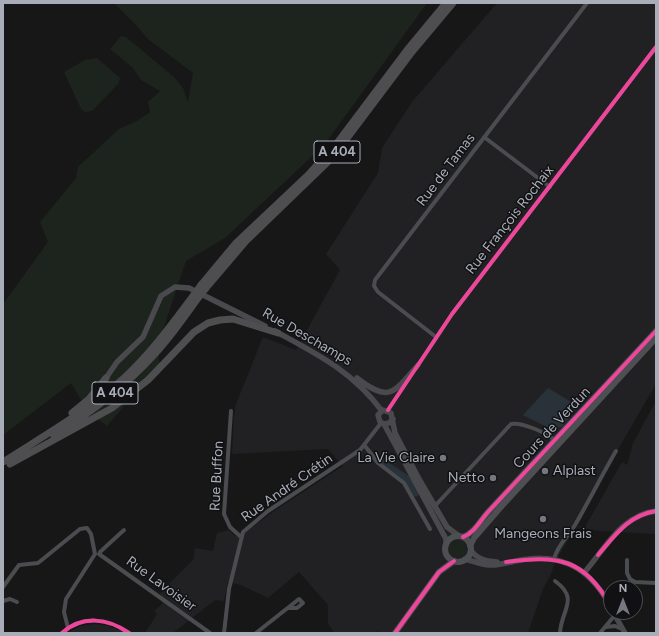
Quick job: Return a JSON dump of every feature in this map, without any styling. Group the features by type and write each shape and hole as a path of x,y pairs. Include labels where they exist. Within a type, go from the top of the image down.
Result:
{"highway":[{"name":"A 404","path":"3,469 7,462 78,421 121,388 154,356 236,243 308,175 337,143 402,55 446,3"},
{"name":"A 404","path":"204,287 246,241 333,157 412,52 453,3"},
{"path":"7,462 112,408 148,380 194,332 208,323 233,319 278,333"},
{"path":"7,462 82,405 106,378"}],"main road":[{"name":"Rue Deschamps","path":"106,378 121,357 143,337 161,296 175,287 189,288 210,297 314,352 349,376 385,411"},
{"name":"Cours de Verdun","path":"470,548 474,538 495,513 651,343 656,331"},
{"path":"651,343 656,335"},
{"name":"Cours de Verdun","path":"461,536 470,534 632,358 651,343"},
{"path":"314,352 348,370 371,389 381,393 389,392 397,388 418,365"},
{"path":"620,377 631,362 632,358"},
{"path":"395,633 439,572 446,554 446,540 431,508 378,418 385,411 391,413 398,441 434,507 450,531 461,536 476,556 483,560 505,562"},
{"path":"382,423 389,423 392,418"},
{"path":"584,572 626,524 638,516 656,511"},
{"path":"446,545 451,538 461,536"},
{"path":"465,559 470,548"},
{"path":"446,554 454,561"},
{"path":"439,572 454,561 465,559 488,565 535,558 559,560 584,572 603,594"},
{"path":"618,620 624,631"}],"street":[{"name":"Rue de Tamas","path":"436,337 378,292 374,286 375,280 587,3"},
{"name":"Rue François Rochaix","path":"385,411 457,307 656,47"},
{"path":"484,137 550,187"},
{"name":"Rue Buffon","path":"231,410 229,451 223,499 224,514 230,528 241,537"},
{"name":"Rue André Crétin","path":"224,633 229,589 243,532 250,524 365,446 382,423"},
{"path":"434,507 511,424 517,424 547,434 555,441"},
{"path":"365,446 378,463 404,483 430,530"},
{"path":"559,560 557,550 585,508 616,451"},
{"path":"3,587 19,565 38,563 82,527 87,528 90,531 97,553"},
{"path":"68,628 64,612 66,599 97,553 124,530"},
{"name":"Rue Lavoisier","path":"97,553 210,633"},
{"path":"627,560 627,573 630,579 635,582 656,583"},
{"path":"555,581 565,589 568,596 560,633"},
{"path":"3,601 10,599 17,602"},
{"path":"256,633 288,608"},
{"path":"62,633 68,628 85,621 98,620 114,624 129,633"},
{"path":"600,633 610,620"},
{"path":"605,627 615,626 624,631"}],"shaded area":[{"path":"114,3 427,3 325,144 225,238 186,261 159,342 159,365 107,426 88,411 71,383 3,435 3,304 48,242 40,222 76,178 78,167 119,129 137,121 150,112 148,102 160,91 141,80 133,68 110,49 121,36 126,37 174,77 183,88 188,102 193,73 148,39"},
{"path":"497,3 656,3 656,384 620,446 577,526 585,527 622,462 627,465 633,443 656,401 656,534 600,531 576,527 555,562 551,574 543,589 528,633 380,633 378,631 375,633 335,633 328,624 328,605 299,572 268,598 241,585 228,582 224,601 215,600 173,633 145,633 157,614 154,611 163,603 160,593 193,560 195,548 213,551 217,533 229,530 235,536 244,533 274,511 343,466 328,449 232,454 236,404 263,337 296,350 340,270 326,254 378,173 382,148 412,102"},
{"path":"97,58 120,78 119,83 92,111 85,112 81,109 64,72 85,60"},
{"path":"548,388 578,406 562,427 551,429 523,415"},
{"path":"458,541 465,546 466,549 461,556 458,557 451,552 450,549 455,542"},
{"path":"94,624 108,626 129,633 67,633 81,626"}],"waterway":[{"path":"383,463 407,479 416,493"}],"cycle path":[{"path":"388,410 452,314 656,47"},
{"path":"463,537 474,530 488,512 656,331"},
{"path":"598,555 617,533 630,521 646,513 656,511"},
{"path":"506,562 540,559 555,560 568,564 580,569 591,578 603,594"},
{"path":"395,633 439,572 454,561"},
{"path":"62,633 70,627 86,621 112,624 129,633"}],"place":[{"name":"La Vie Claire","path":"443,458"},
{"name":"Alplast","path":"545,471"},
{"name":"Netto","path":"493,478"},
{"name":"Mangeons Frais","path":"543,519"}]}
